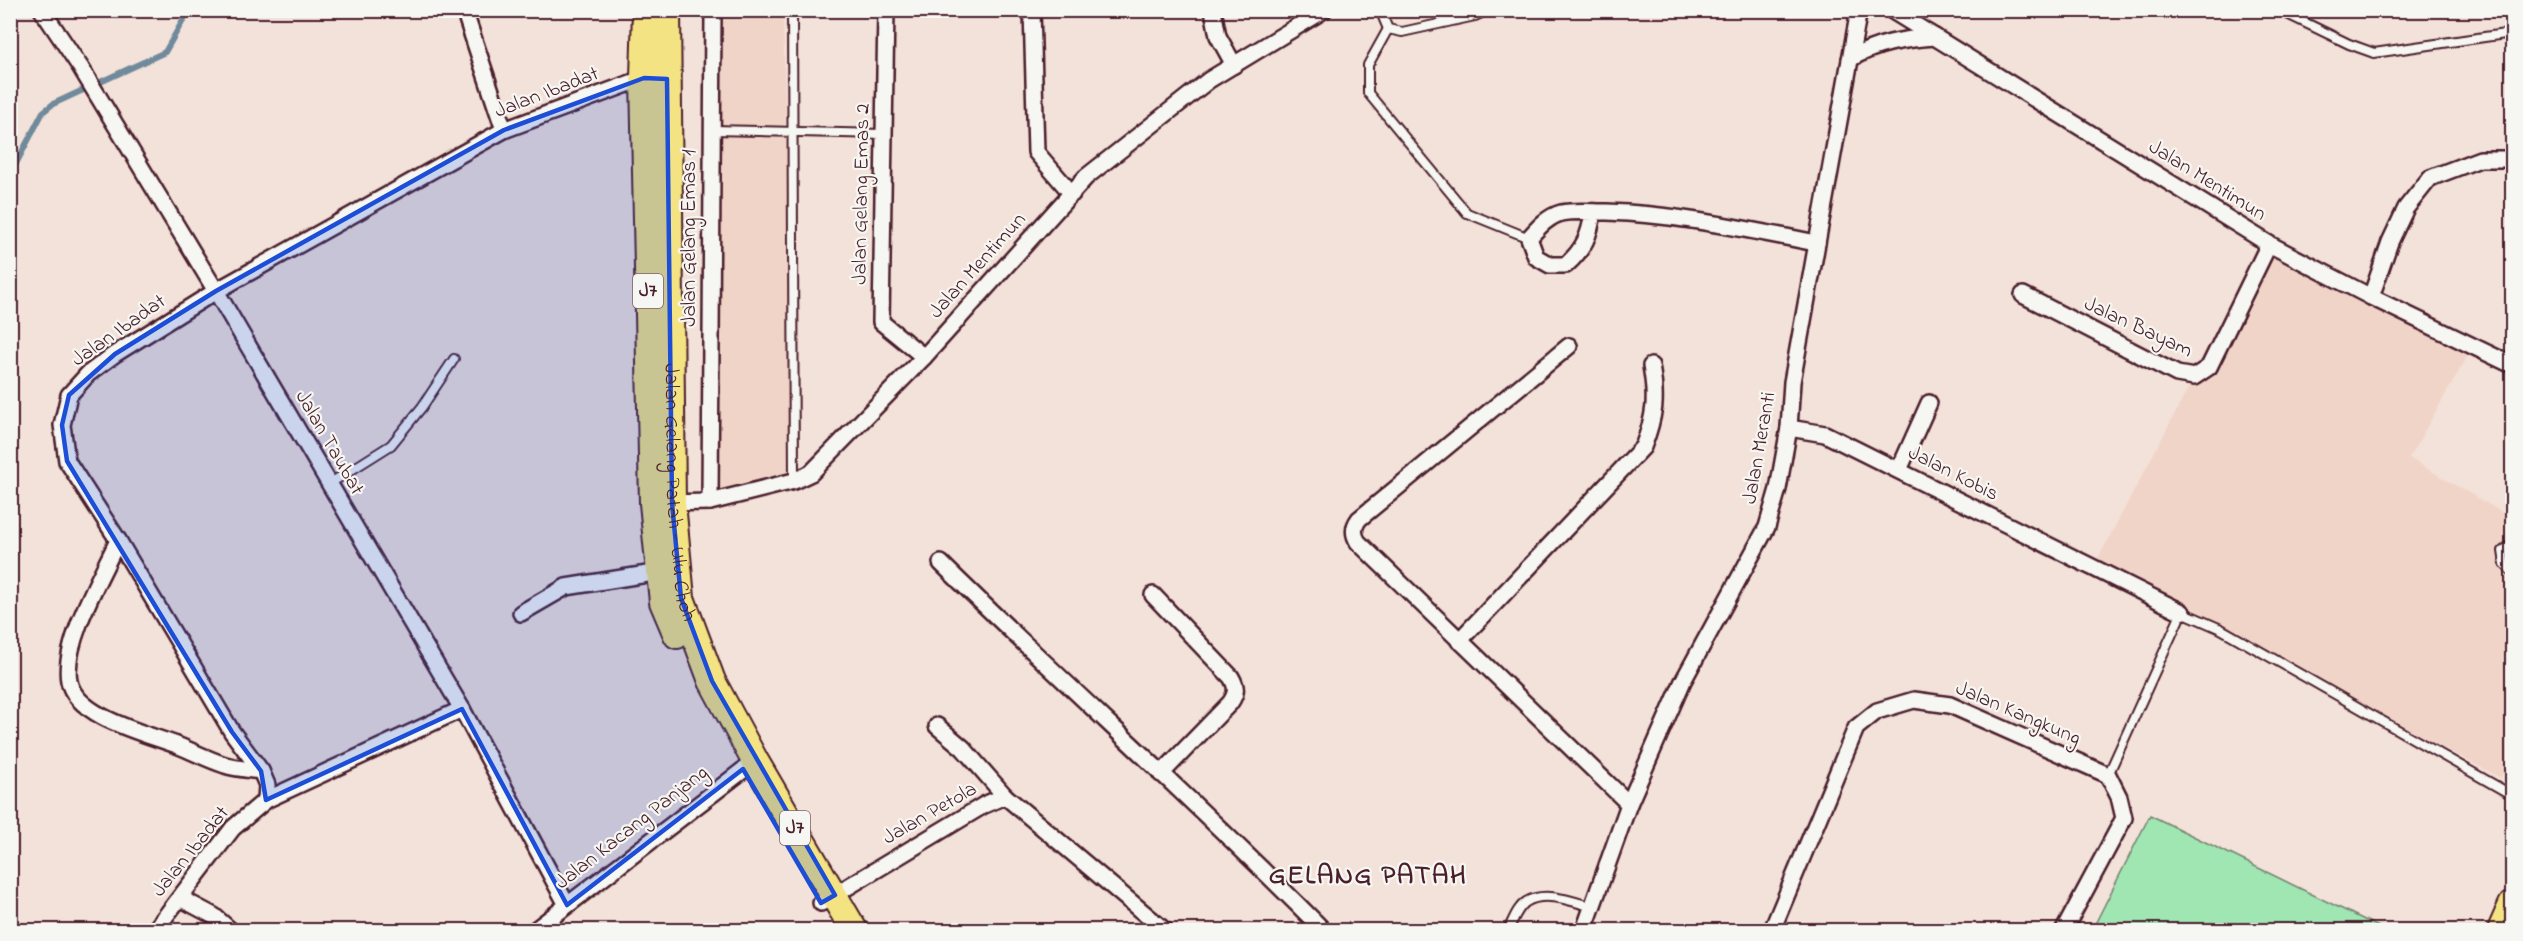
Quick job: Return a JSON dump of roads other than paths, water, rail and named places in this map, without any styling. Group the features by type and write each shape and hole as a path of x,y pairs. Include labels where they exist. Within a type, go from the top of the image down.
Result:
{"main road":[{"name":"Jalan Gelang Patah - Ulu Choh","path":"646,10 656,79 663,503 660,572 663,602 698,685 749,765 828,899 854,930"},
{"name":"Jalan Gelang Patah - Ulu Choh","path":"656,79 667,10"},
{"name":"Jalan Gelang Patah - Ulu Choh","path":"663,503 681,598 712,681 749,765"},
{"name":"Jalan Gelang Patah - Ulu Choh","path":"828,899 836,930"},
{"path":"2501,930 2512,906"}],"street":[{"name":"Jalan Taubat","path":"42,10 98,96 216,291 462,709 567,905"},
{"path":"464,10 504,130"},
{"name":"Jalan Gelang Emas 1","path":"710,502 713,10"},
{"name":"Jalan Gelang Emas 2","path":"886,10 881,322 924,357"},
{"path":"1032,10 1036,152 1072,194"},
{"path":"1213,10 1218,36 1234,65"},
{"name":"Jalan Mentimun","path":"663,503 710,502 794,481 811,473 924,357 1095,170 1209,80 1324,10"},
{"name":"Jalan Meranti","path":"1584,930 1629,804 1683,681 1767,527 1778,489 1789,428 1792,382 1859,10"},
{"name":"Jalan Mentimun","path":"1891,10 2269,244 2371,297 2512,365"},
{"path":"1850,59 1870,47 1909,38 1935,38"},
{"name":"Jalan Ibadat","path":"155,930 233,828 266,800 267,785 261,771 232,732 118,540 67,461 62,425 69,395 88,374 115,354 216,291 504,130 656,79"},
{"path":"2371,297 2390,242 2406,208 2430,178 2480,159 2512,159"},
{"path":"1593,212 1590,232 1580,253 1566,265 1550,265 1536,257 1529,238 1543,222 1561,213 1593,212 1636,213 1719,224 1817,243"},
{"name":"Jalan Bayam","path":"2023,295 2177,374 2194,377 2209,367 2269,244"},
{"path":"1569,346 1355,524 1354,536 1459,641 1629,804"},
{"path":"1459,641 1643,447 1653,421 1656,394 1651,366"},
{"path":"1899,470 1929,403"},
{"name":"Jalan Kobis","path":"1789,428 1825,434 2182,612"},
{"path":"118,540 84,612 69,654 69,682 83,704 117,725 178,745 226,765 261,771"},
{"path":"941,563 1270,876 1323,930"},
{"path":"521,613 566,587 660,572"},
{"path":"1153,595 1232,677 1236,690 1236,695 1226,708 1161,774"},
{"name":"Jalan Kangkung","path":"1772,930 1856,728 1877,711 1914,700 1950,705 2108,775"},
{"path":"266,800 462,709"},
{"path":"937,726 963,748 1005,796"},
{"name":"Jalan Kacang Panjang","path":"535,930 749,765"},
{"path":"2064,930 2124,818 2119,797 2108,775"},
{"name":"Jalan Petola","path":"828,899 984,805 1005,796 1164,930"},
{"path":"180,898 214,916 230,930"}],"lane":[{"path":"792,10 794,481"},
{"path":"1380,10 1388,29"},
{"path":"1388,29 1402,32 1476,16 1488,10"},
{"path":"2279,10 2349,44 2374,53 2512,33"},
{"path":"1388,29 1368,64 1368,93 1467,213 1529,238"},
{"path":"712,130 884,134"},
{"path":"329,484 391,445 422,407 454,359"},
{"path":"2512,544 2503,551 2505,564 2512,572"},
{"path":"2108,775 2182,612 2221,629 2512,795"},
{"path":"1508,930 1516,914 1526,902 1539,898 1562,899 1593,907"}],"waterway":[{"path":"10,175 43,112 53,104 165,52 189,10"}],"district":[{"name":"GELANG PATAH","path":"1368,876"}]}
